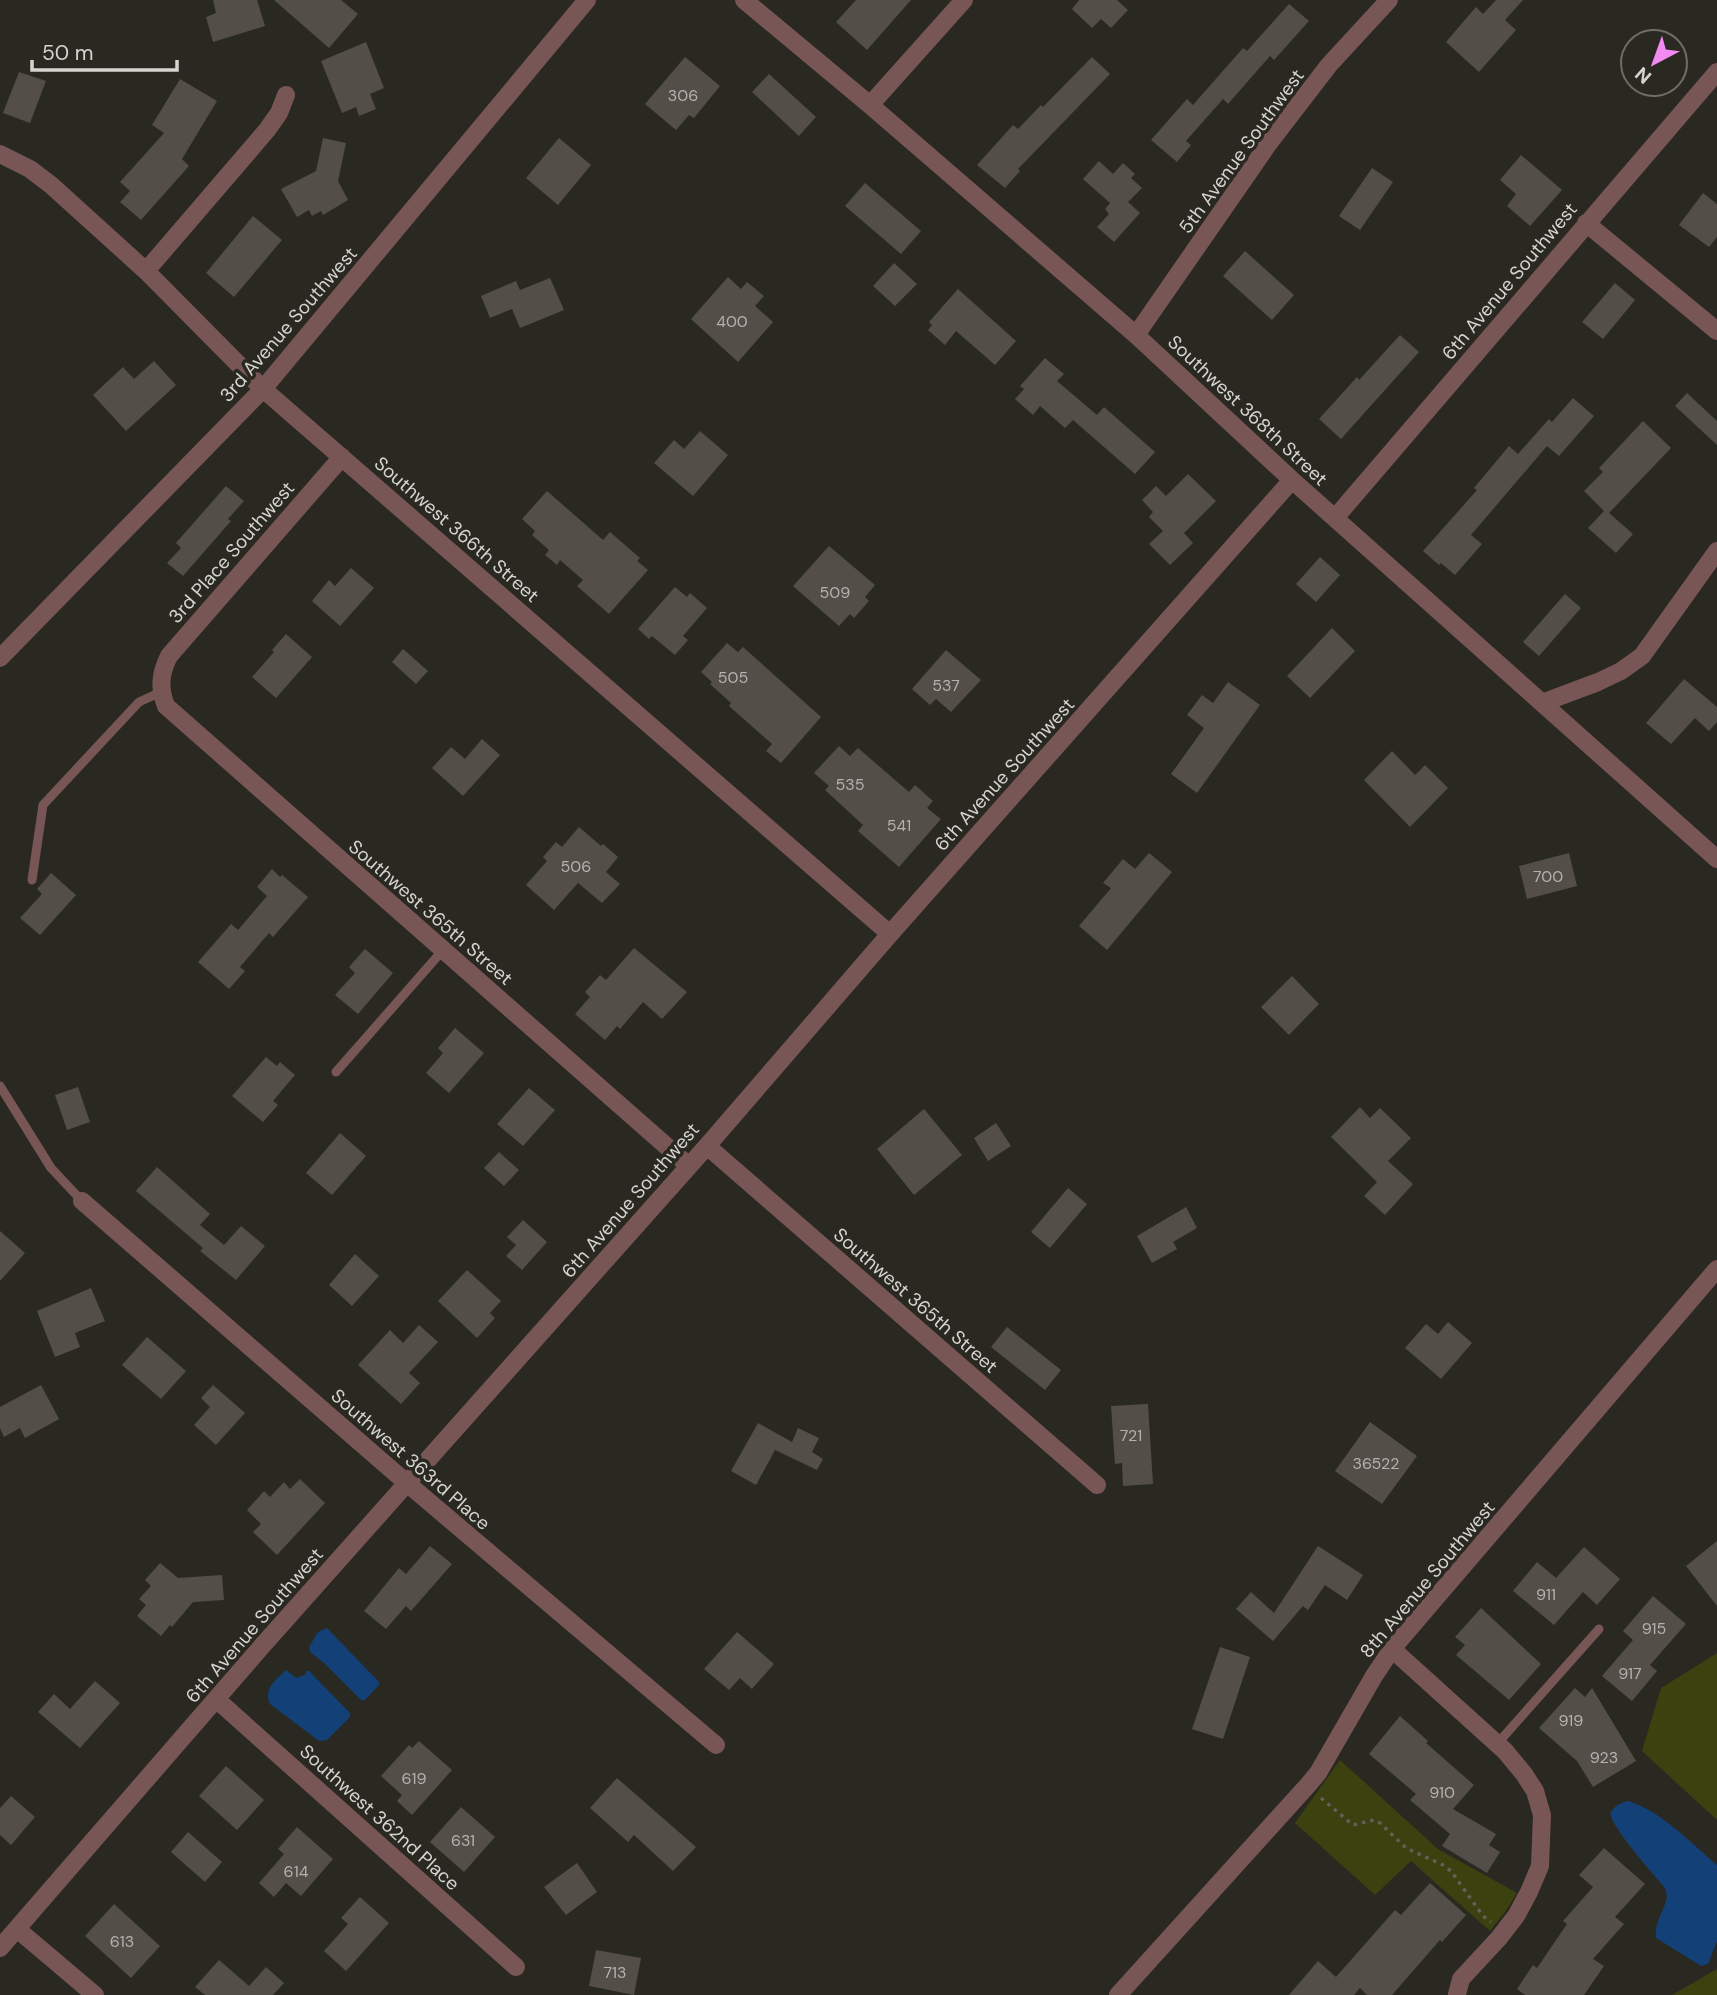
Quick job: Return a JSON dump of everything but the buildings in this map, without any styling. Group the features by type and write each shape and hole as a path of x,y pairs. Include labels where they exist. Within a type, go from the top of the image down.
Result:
{"street":[{"name":"3rd Avenue Southwest","path":"0,658 263,389 587,0"},
{"name":"Southwest 368th Street","path":"744,0 1136,335 1335,518 1717,859"},
{"path":"870,105 964,0"},
{"name":"5th Avenue Southwest","path":"1136,335 1269,143 1329,65 1389,0"},
{"name":"6th Avenue Southwest","path":"1335,518 1717,72"},
{"path":"146,271 267,130 279,113 286,95"},
{"name":"Southwest 366th Street","path":"0,154 30,169 51,185 146,271 263,389 890,934"},
{"path":"1586,223 1717,331"},
{"name":"3rd Place Southwest","path":"161,686 163,668 169,656 342,457"},
{"name":"6th Avenue Southwest","path":"0,1948 216,1699 1293,480"},
{"path":"1542,703 1598,682 1642,656 1717,551"},
{"name":"Southwest 365th Street","path":"161,686 166,706 176,716 689,1166"},
{"name":"Southwest 365th Street","path":"706,1146 1097,1485"},
{"name":"Southwest 363rd Place","path":"82,1201 408,1484 716,1745"},
{"name":"8th Avenue Southwest","path":"1118,1995 1318,1773 1392,1650 1717,1269"},
{"path":"1392,1650 1497,1744 1524,1774 1535,1791 1542,1815 1540,1866 1522,1904 1504,1932 1461,1979 1458,1995 1451,1995"},
{"name":"Southwest 362nd Place","path":"216,1699 516,1967"},
{"path":"17,1929 94,1995"}],"lane":[{"path":"32,880 43,805 139,702 161,686"},
{"path":"336,1072 443,950"},
{"path":"0,1086 51,1168 82,1201"},
{"path":"1497,1744 1599,1629"}],"path":[{"path":"1307,1786 1353,1825 1374,1820 1406,1848 1443,1865 1451,1871 1483,1916 1504,1932"}],"green space":[{"path":"1717,1653 1717,1820 1642,1751 1661,1688"},
{"path":"1340,1760 1438,1849 1517,1893 1490,1931 1411,1861 1375,1895 1295,1823"},
{"path":"1717,1969 1717,1995 1672,1995"}],"water":[{"path":"327,1628 379,1682 365,1700 361,1700 310,1652 309,1647 318,1632"},
{"path":"286,1670 296,1678 309,1671 350,1713 350,1717 327,1740 319,1741 270,1704 269,1689"},
{"path":"1628,1801 1664,1820 1717,1865 1717,1941 1708,1964 1701,1966 1656,1938 1656,1927 1667,1897 1665,1888 1626,1841 1610,1814 1617,1805"}]}
